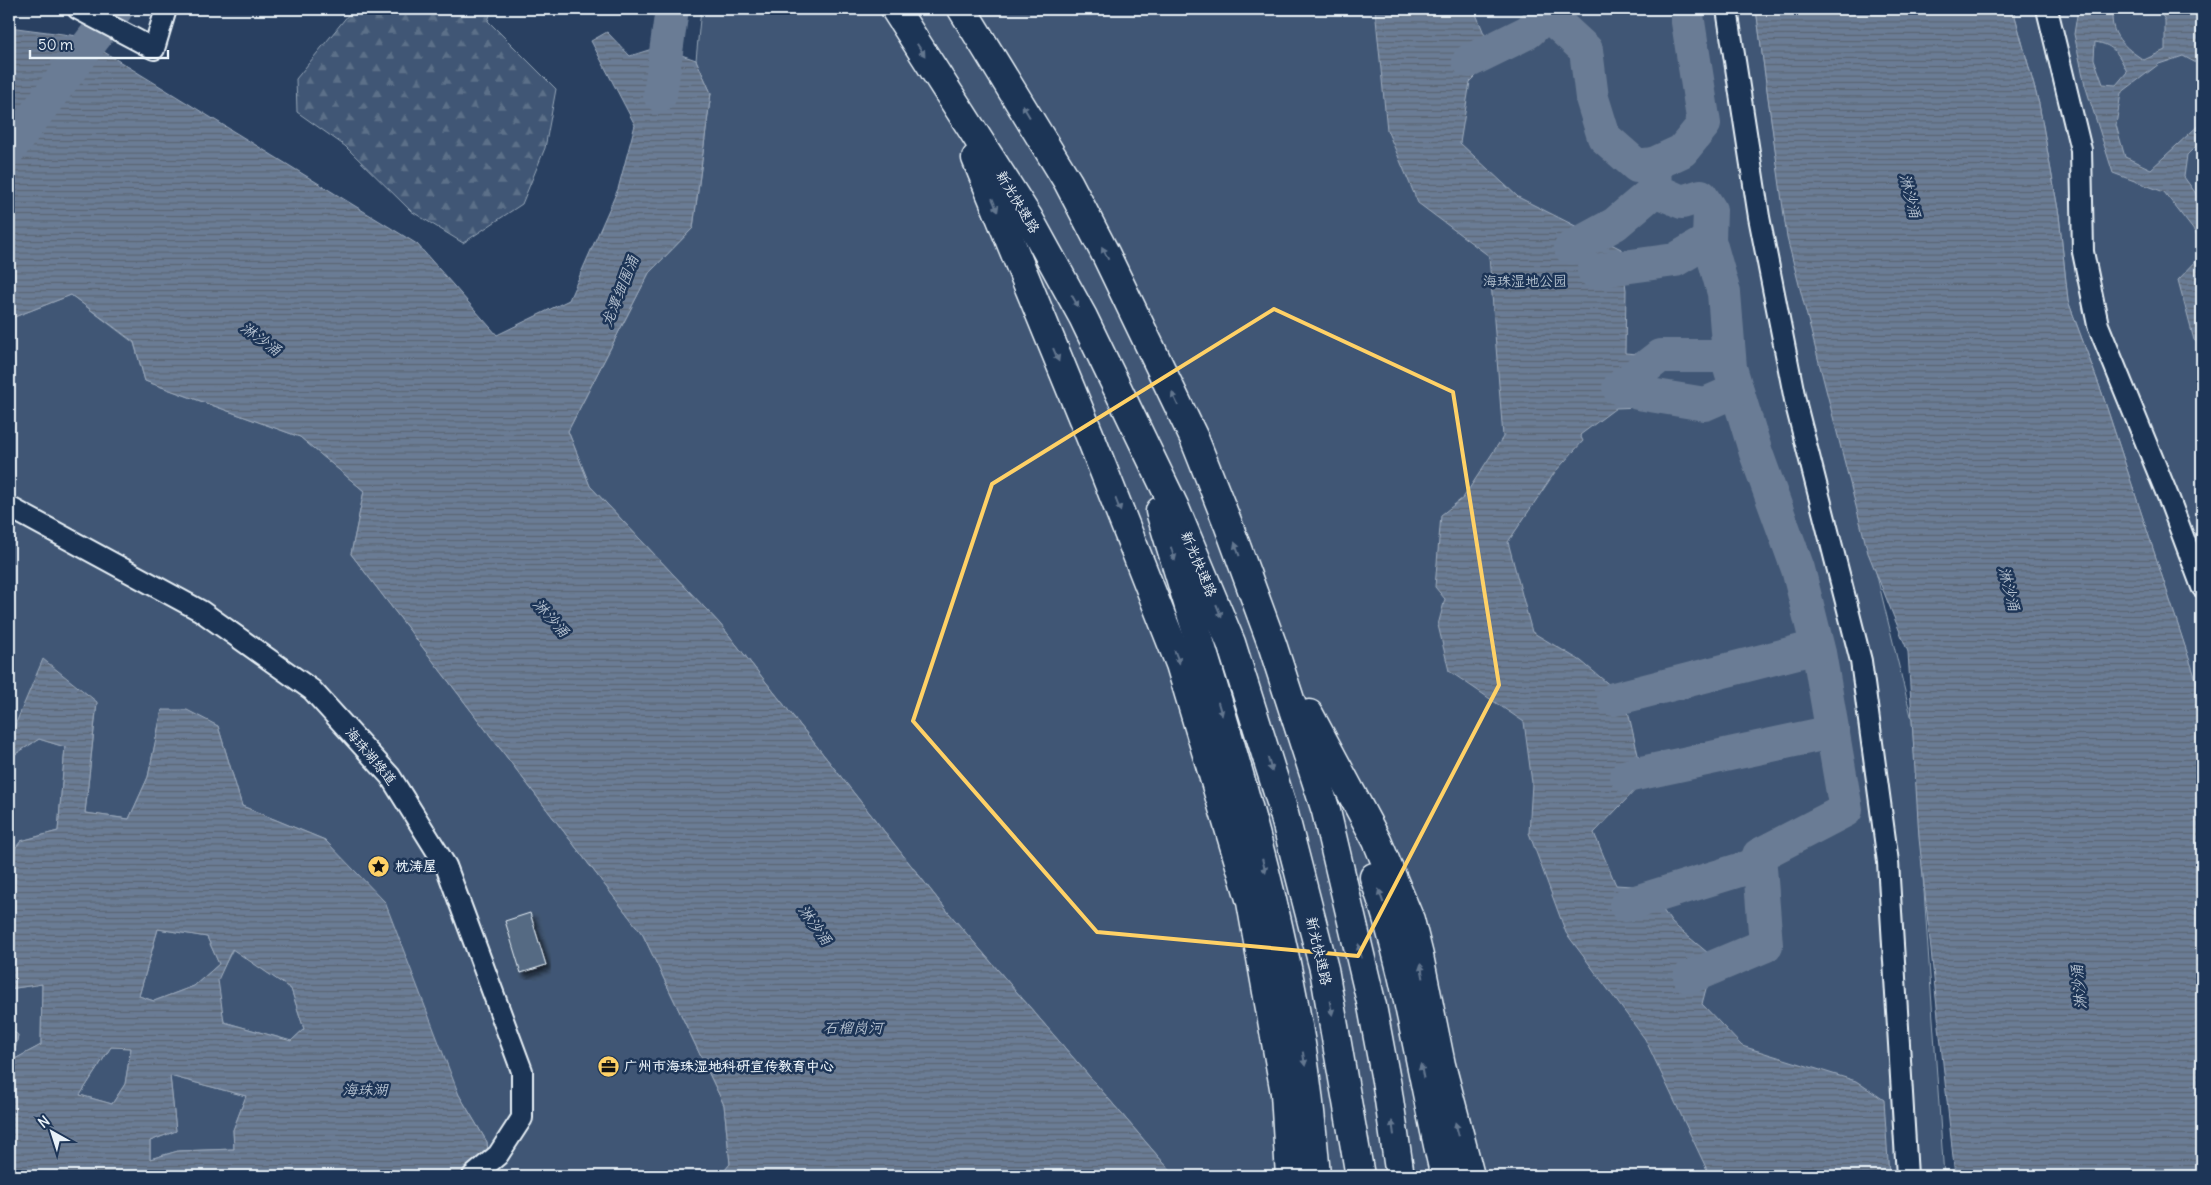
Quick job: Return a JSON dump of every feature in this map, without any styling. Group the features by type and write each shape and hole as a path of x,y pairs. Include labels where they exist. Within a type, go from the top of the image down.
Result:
{"highway":[{"name":"新光快速路","path":"895,9 1028,217 1084,317 1178,514 1231,643 1281,802 1324,969 1360,1176"},
{"path":"962,9 1068,182 1106,255 1194,438 1272,644 1326,811 1349,903 1372,1006 1387,1086 1400,1176"},
{"path":"950,94 1092,441 1180,664 1251,902 1285,1093 1308,1176"},
{"path":"1128,407 1231,746 1267,880 1299,1028 1311,1119 1308,1176"},
{"path":"1272,644 1349,815 1384,905 1443,1165"},
{"path":"1272,644 1376,841 1410,920 1441,1065 1470,1176"}],"street":[{"path":"78,9 154,49 166,9"},
{"path":"1727,9 1759,218 1796,405 1862,661 1888,862 1907,1176"},
{"path":"2047,9 2081,150 2083,252 2098,325 2170,499 2202,587"},
{"name":"海珠湖绿道","path":"9,507 202,611 312,690 390,776 446,866 522,1071 522,1118 498,1155 473,1176"}],"highlighted area":[{"path":"1274,309 1453,392 1499,685 1358,956 1097,932 913,721 992,484"}],"green space":[{"path":"353,9 492,9 488,21 556,89 545,148 522,204 463,243 411,211 345,146 297,112 296,79"},
{"name":"海珠湿地公园","path":"701,9 1756,9 1778,169 1912,720 1944,1176 1175,1176 948,912 720,624 590,486 568,431 649,273 693,228 711,93 696,60"},
{"path":"2013,9 2202,9 2202,699 2102,393 2068,301 2059,215 2039,104"},
{"path":"71,295 134,343 145,381 300,437 364,491 351,554 643,935 724,1105 730,1164 720,1176 490,1176 487,1142 459,1095 325,840 242,806 218,726 162,710 148,777 129,819 85,813 97,703 9,737 9,319"},
{"path":"39,739 65,747 58,831 21,841 9,856 9,758"},
{"path":"158,929 207,937 219,964 194,986 154,1001 139,996"},
{"path":"233,949 291,989 304,1029 291,1041 224,1022 217,980"},
{"path":"42,984 41,1045 13,1060 18,1035 9,1029 9,989"},
{"path":"111,1047 131,1048 125,1084 112,1104 80,1095"},
{"path":"170,1076 246,1096 233,1130 234,1149 178,1151 150,1159 150,1141 176,1131"}],"water":[{"path":"1375,9 1474,9 1494,58 1470,82 1460,143 1518,197 1621,249 1626,290 1625,353 1650,355 1664,406 1616,408 1580,435 1583,441 1555,472 1508,542 1532,632 1581,661 1625,698 1644,781 1594,833 1616,885 1647,887 1672,923 1714,958 1702,1004 1742,1046 1856,1081 1884,1100 1889,1176 1710,1176 1645,1039 1566,933 1529,833 1532,783 1524,722 1449,671 1438,625 1445,599 1435,587 1441,515 1463,498 1503,437 1489,256 1418,203 1387,130"},
{"name":"淋沙涌","path":"1756,9 2013,9 2039,104 2059,215 2068,301 2102,393 2202,698 2202,1176 1955,1176 1919,838 1908,652 1868,553 1787,238"},
{"path":"2078,9 2113,9 2113,26 2116,33 2130,50 2144,60 2165,50 2165,20 2158,9 2202,9 2202,66 2183,56 2159,64 2121,93 2116,125 2125,157 2151,169 2202,122 2202,140 2187,155 2184,177 2202,202 2202,241 2164,192 2113,173 2085,85 2074,34","holes":["2095,42 2102,43 2116,52 2127,72 2116,85 2103,84 2094,59"]},
{"name":"石榴岗河","path":"9,27 78,36 417,244 497,335 569,300 618,189 635,125 591,41 607,32 630,56 658,47 696,60 711,93 693,228 649,273 568,431 590,486 720,624 948,912 1175,1176 720,1176 730,1164 724,1105 643,935 351,554 364,491 300,437 145,381 134,342 71,295 9,319"},
{"path":"2202,255 2202,347 2194,340 2178,280"},
{"name":"海珠湖","path":"43,659 97,702 85,813 129,819 148,777 162,710 187,710 218,726 242,806 325,840 385,902 459,1095 487,1142 490,1176 9,1176 9,1029 18,1035 13,1060 41,1045 42,984 9,989 9,856 21,841 58,831 65,747 39,739 9,758 10,737","holes":["158,929 207,937 219,964 194,986 154,1001 139,996","232,949 291,989 304,1029 291,1041 224,1022 218,980","111,1047 131,1048 125,1084 112,1104 80,1095","170,1076 246,1096 233,1130 234,1149 178,1151 150,1159 150,1141 176,1131"]}],"building":[{"path":"530,913 546,965 521,973 505,921"}],"waterway":[{"path":"9,149 116,9"},
{"name":"龙潭细围涌","path":"660,95 672,9"},
{"path":"1547,9 1547,14 1586,50 1592,98 1604,137 1637,166 1654,164"},
{"path":"1686,9 1704,124 1682,151 1654,164 1655,190 1682,202 1701,196 1710,210 1709,240 1724,293 1730,368 1756,453 1798,569 1819,653 1846,810 1759,855 1766,945 1690,977"},
{"path":"1469,61 1528,32 1547,14"},
{"path":"1571,248 1615,224 1655,190"},
{"path":"1594,271 1675,260 1709,240"},
{"path":"1619,388 1660,356 1728,356"},
{"path":"1638,393 1705,404 1737,390"},
{"path":"1614,699 1817,647"},
{"path":"1627,776 1832,732"},
{"path":"1626,905 1759,864"}],"place":[{"name":"枕涛屋","path":"379,866"},
{"name":"广州市海珠湿地科研宣传教育中心","path":"608,1066"}]}
